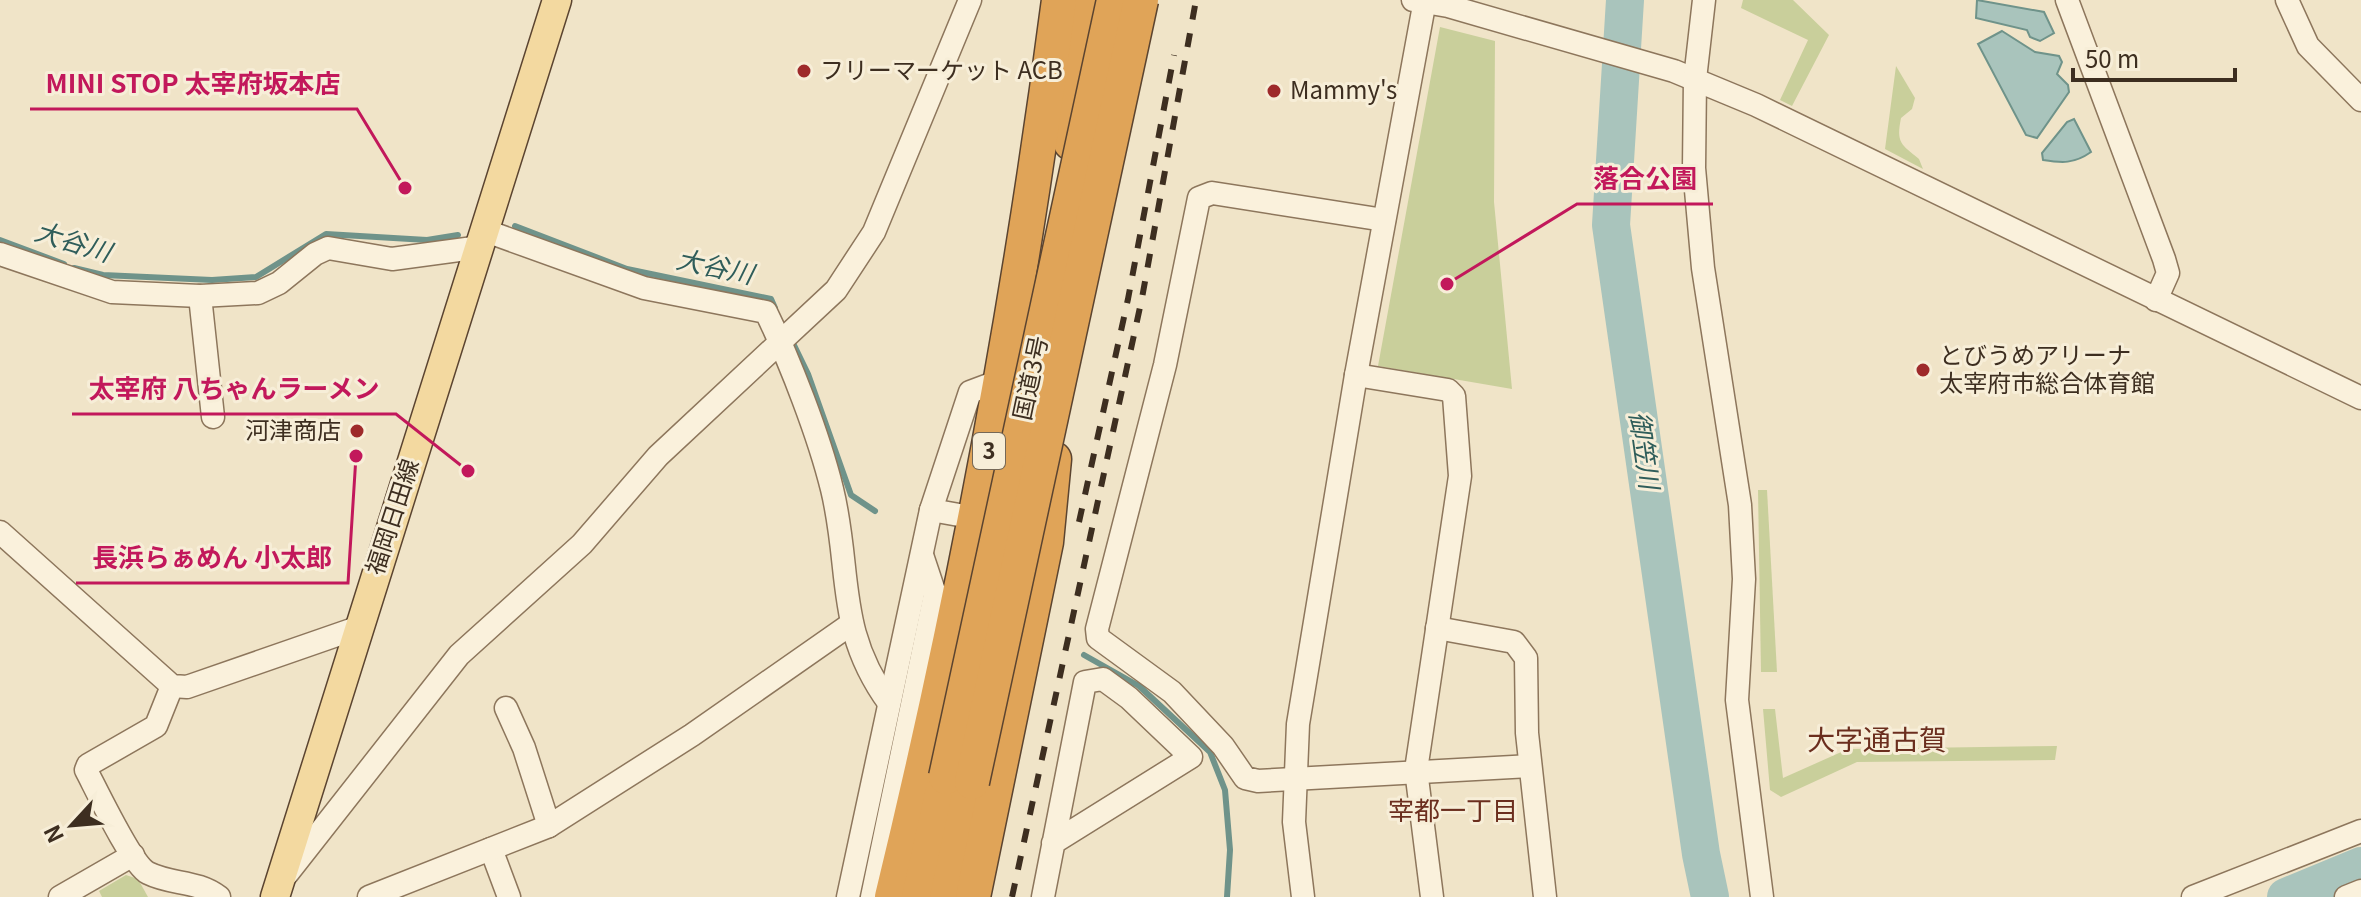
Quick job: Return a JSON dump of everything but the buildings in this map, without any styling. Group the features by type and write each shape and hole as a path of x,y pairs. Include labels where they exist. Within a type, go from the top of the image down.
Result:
{"highway":[{"name":"3","path":"892,897 928,750 1002,380 1059,0"},
{"path":"973,897 1046,542 1053,470 1067,181 1085,0"},
{"name":"国道3号","path":"947,897 959,779 1114,0"},
{"name":"国道3号","path":"919,897 959,779 1141,0"}],"main road":[{"name":"福岡日田線","path":"278,889 357,628 557,0"}],"street":[{"path":"278,889 459,655 582,544 658,456 836,290 874,232 970,0"},
{"path":"1704,0 1695,79 1694,168 1703,268 1740,505 1744,579 1737,700 1762,897"},
{"path":"2067,0 2164,259 2168,273 2156,300"},
{"path":"2287,0 2308,46 2361,100"},
{"path":"1303,897 1293,779 1309,644 1421,1 1448,6 1695,79 1756,105 2361,398"},
{"path":"1384,220 1212,193 1199,198 1165,365 1097,629 1103,646 1172,692 1223,746 1245,778 1293,779 1530,766"},
{"path":"0,254 112,292 200,296 258,293 279,283 315,254 328,248 392,259 483,239 644,288 766,312 779,340 832,490 851,624 871,679 889,703"},
{"path":"200,296 213,417"},
{"path":"1356,375 1448,390 1454,396 1460,476 1416,770 1432,897"},
{"path":"848,897 931,510 970,392 1002,380"},
{"path":"931,510 976,518"},
{"path":"0,532 172,686 187,687 357,628"},
{"path":"872,897 935,594 922,553"},
{"path":"369,897 549,826 692,735 851,624"},
{"path":"1437,628 1514,642 1526,658 1530,766 1545,897"},
{"path":"1043,897 1053,843 1085,682 1103,679 1129,698 1191,757 1053,843"},
{"path":"172,686 156,726 88,765 86,770 133,855 147,872 204,886 219,897"},
{"path":"506,708 524,748 549,826"},
{"path":"2193,897 2361,831"},
{"path":"491,849 509,897"},
{"path":"60,897 133,855"},
{"path":"2346,897 2361,891"}],"green space":[{"path":"1743,0 1793,0 1829,35 1792,106 1780,100 1808,40 1741,8"},
{"path":"1440,27 1495,41 1494,202 1512,389 1378,366"},
{"path":"1896,66 1915,98 1912,109 1901,118 1900,138 1904,146 1919,159 1923,169 1885,149"},
{"path":"1758,490 1767,490 1777,672 1761,672"},
{"path":"1763,709 1775,709 1783,778 1848,749 2057,746 2055,760 1857,762 1781,797 1770,790"},
{"path":"126,875 138,879 148,897 102,897 99,891"}],"water":[{"path":"1977,0 2044,12 2054,33 2040,41 2030,37 2027,30 1976,18"},
{"path":"2002,31 2035,52 2059,56 2062,62 2057,74 2068,85 2069,92 2037,138 2026,135 1978,44"},
{"path":"2074,119 2091,152 2068,162 2043,160 2042,153 2067,122"}],"waterway":[{"name":"御笠川","path":"1625,0 1611,225 1701,854 1710,897"},
{"name":"大谷川","path":"515,226 627,269 771,299 775,308"},
{"name":"大谷川","path":"74,268 103,275 212,280 256,277 326,234 427,240 458,235"},
{"name":"大谷川","path":"0,240 64,264"},
{"name":"大谷川","path":"791,339 808,374 851,495 875,511"},
{"name":"大谷川","path":"1084,655 1139,686 1210,752 1225,790 1230,850 1227,897"},
{"path":"2286,897 2361,866"}],"railway":[{"path":"1012,897 1142,298 1196,0"},
{"path":"1079,522 1128,299 1174,55"}],"place":[{"name":"フリーマーケット ACB","path":"804,71"},
{"name":"Mammy's","path":"1274,91"},
{"name":"MINI STOP 太宰府坂本店","path":"405,188"},
{"name":"落合公園","path":"1447,284"},
{"name":"とびうめアリーナ 太宰府市総合体育館","path":"1923,370"},
{"name":"河津商店","path":"357,431"},
{"name":"長浜らぁめん 小太郎","path":"356,456"},
{"name":"太宰府 八ちゃんラーメン","path":"468,471"}],"district":[{"name":"大字通古賀","path":"1877,740"},
{"name":"宰都一丁目","path":"1453,811"}]}
